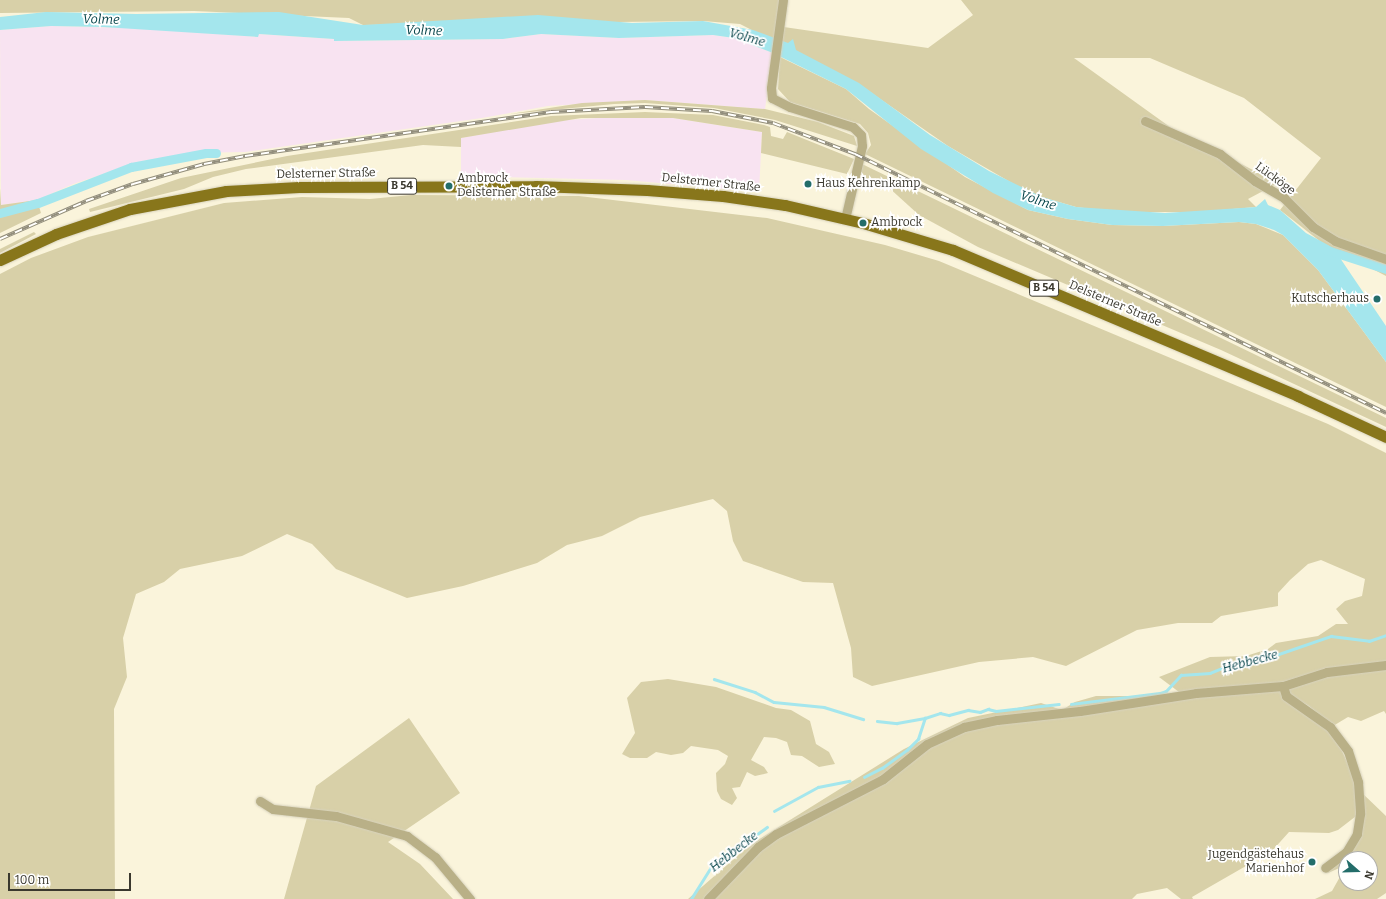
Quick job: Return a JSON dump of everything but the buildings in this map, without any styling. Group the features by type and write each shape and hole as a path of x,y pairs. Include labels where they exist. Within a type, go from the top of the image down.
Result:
{"main road":[{"name":"Delsterner Straße","path":"0,260 56,234 130,209 183,197 269,188 528,186 647,190 755,200 845,219 915,238 995,267 1291,393 1386,437"}],"street":[{"path":"783,0 771,94 774,102 854,127 861,135 862,146 845,219"},
{"name":"Lücköge","path":"1145,121 1220,154 1255,181 1284,198 1313,227 1335,241 1386,259"},
{"path":"708,899 758,847 776,834 883,779 927,744 964,727 997,720 1080,712 1196,693 1283,686 1327,672 1386,665"},
{"path":"1283,686 1286,696 1330,727 1348,751 1358,782 1360,814 1357,834 1346,852 1325,868"},
{"path":"260,801 273,809 336,816 407,836 435,857 470,899"}],"shaded area":[{"path":"0,0 779,0 777,26 928,48 973,15 961,0 1386,0 1386,276 1321,242 1280,210 1321,158 1244,98 1150,58 1074,58 1170,127 1278,183 1248,199 1256,207 1198,212 1117,212 1076,207 1042,197 1026,191 948,146 860,85 740,24 703,21 363,25 349,18 194,11 0,13"},
{"path":"51,26 134,28 258,37 258,34 334,39 334,41 503,39 541,34 619,38 713,35 734,38 773,53 765,109 645,100 548,106 482,118 245,152 190,153 142,161 73,184 37,200 1,205 0,30"},
{"path":"780,57 846,89 869,109 965,177 1028,210 1068,219 1112,225 1163,226 1239,222 1256,224 1283,235 1318,270 1386,362 1386,407 865,154 871,145 868,133 860,124 790,102 778,89"},
{"path":"645,100 765,109 818,122 854,136 857,146 775,120 714,108 645,103 614,104 510,114 582,103"},
{"path":"645,112 713,115 764,125 770,127 771,136 783,139 787,132 854,159 847,174 761,153 762,132 673,118 581,118 461,138 461,147 423,145 246,169 213,177 184,189 90,212 89,209 181,178 287,156 551,116"},
{"path":"614,117 673,118 762,132 759,192 626,180 461,176 461,138 551,121"},
{"path":"862,164 1386,418 1386,427 1221,350 978,247 919,215 887,186 860,177"},
{"path":"0,188 1,205 37,200 41,213 0,233"},
{"path":"411,195 579,196 767,218 885,245 939,261 1328,424 1386,453 1386,661 1305,675 1279,683 1283,699 1327,729 1342,751 1360,791 1386,816 1386,893 1377,899 1315,899 1332,891 1338,880 1338,891 1378,891 1378,851 1346,851 1360,813 1338,830 1329,833 1289,832 1272,851 1192,897 1193,899 1181,899 1167,888 1137,894 1132,899 688,899 750,845 904,749 968,718 1041,703 1062,710 1075,702 1096,696 1162,696 1179,692 1159,677 1210,657 1246,656 1268,649 1276,643 1318,636 1336,624 1348,624 1336,609 1345,601 1362,596 1365,579 1321,560 1308,564 1290,580 1278,593 1278,606 1221,616 1212,623 1178,623 1137,630 1066,666 1033,657 979,662 872,686 853,677 851,648 833,583 803,582 743,561 733,541 727,511 713,499 640,517 602,536 567,545 537,563 463,586 407,598 336,569 312,544 287,534 242,556 180,569 164,582 136,594 123,638 127,677 114,709 115,899 0,899 0,274 31,258 88,237 224,203 302,197 370,199"},
{"path":"34,232 36,234 0,253 0,249"},
{"path":"1386,667 1386,714 1384,711 1361,721 1348,717 1333,726 1309,706 1289,694 1287,689 1327,675"},
{"path":"668,679 716,687 776,708 791,710 810,721 816,744 829,752 835,764 819,767 802,756 791,755 787,742 776,738 764,737 751,760 764,767 768,773 755,776 747,772 740,787 732,788 737,798 732,805 721,799 717,791 716,773 725,764 728,756 718,750 691,746 683,753 671,755 656,752 647,758 630,758 622,754 635,733 627,698 641,682"},
{"path":"409,718 460,793 388,842 420,864 453,899 284,899 316,786"},
{"path":"1338,858 1338,869 1328,873 1325,868"}],"water":[{"name":"Volme","path":"46,12 136,14 279,12 363,25 538,15 632,23 703,21 753,30 788,43 793,39 796,50 859,83 930,135 989,171 1042,197 1076,207 1165,213 1256,207 1265,199 1268,205 1280,210 1306,233 1339,251 1338,255 1386,326 1386,362 1318,270 1283,235 1274,230 1256,224 1239,222 1163,226 1112,225 1068,219 1028,210 993,193 921,149 846,89 773,53 734,38 713,35 619,38 541,34 503,39 334,41 334,39 259,34 258,37 103,27 51,26 0,30 0,17"}],"waterway":[{"path":"0,213 38,203 131,167 206,153 216,153"},
{"path":"1327,250 1386,269"},
{"name":"Hebbecke","path":"1071,704 1161,693 1166,691 1181,675 1210,673 1235,663 1270,657 1331,636 1369,641 1386,635"},
{"path":"714,679 755,692 774,702 824,707 863,719"},
{"name":"Hebbecke","path":"864,777 882,768 907,750 918,739 925,718 940,713 949,715 968,710 980,712 988,709 996,711 1059,704"},
{"path":"877,721 897,723 925,718"},
{"name":"Hebbecke","path":"774,811 818,787 849,781"},
{"name":"Hebbecke","path":"691,899 710,868 767,827"}],"railway":[{"path":"0,239 86,201 133,184 204,164 245,156 551,112 645,107 712,111 773,123 855,154 1386,413"}],"place":[{"name":"Haus Kehrenkamp","path":"808,184"},
{"name":"Ambrock Delsterner Straße","path":"449,186"},
{"name":"Ambrock","path":"863,223"},
{"name":"Kutscherhaus","path":"1377,299"},
{"name":"Jugendgästehaus Marienhof","path":"1312,862"}]}
